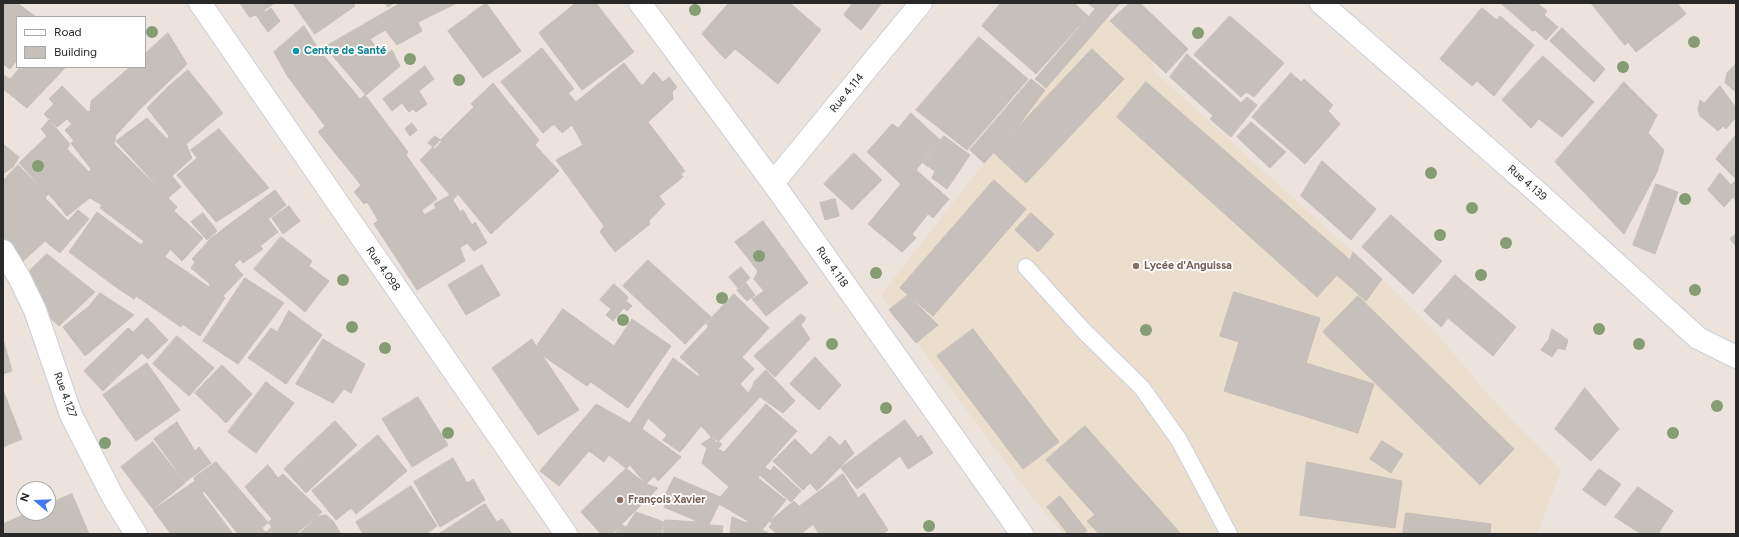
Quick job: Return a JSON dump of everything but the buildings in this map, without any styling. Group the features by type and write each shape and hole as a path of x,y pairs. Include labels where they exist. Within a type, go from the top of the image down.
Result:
{"street":[{"name":"Rue 4.098","path":"200,3 566,534"},
{"name":"Rue 4.118","path":"640,3 772,183 1022,534"},
{"name":"Rue 4.114","path":"772,183 921,3"},
{"name":"Rue 4.139","path":"1321,3 1535,190 1698,338 1736,357"},
{"name":"Rue 4.127","path":"3,251 19,277 35,310 71,415 113,498 136,534"}],"lane":[{"path":"1026,267 1084,331 1142,388 1179,440 1229,534"}],"shaded area":[{"name":"Lycée d'Anguissa","path":"1107,18 1156,63 1152,69 1382,279 1438,335 1491,398 1561,470 1537,534 1063,534 1020,482 881,295 984,163 1046,88"}],"place":[{"name":"Centre de Santé","path":"296,51"},
{"name":"Lycée d'Anguissa","path":"1136,266"},
{"name":"François Xavier","path":"620,500"}]}
